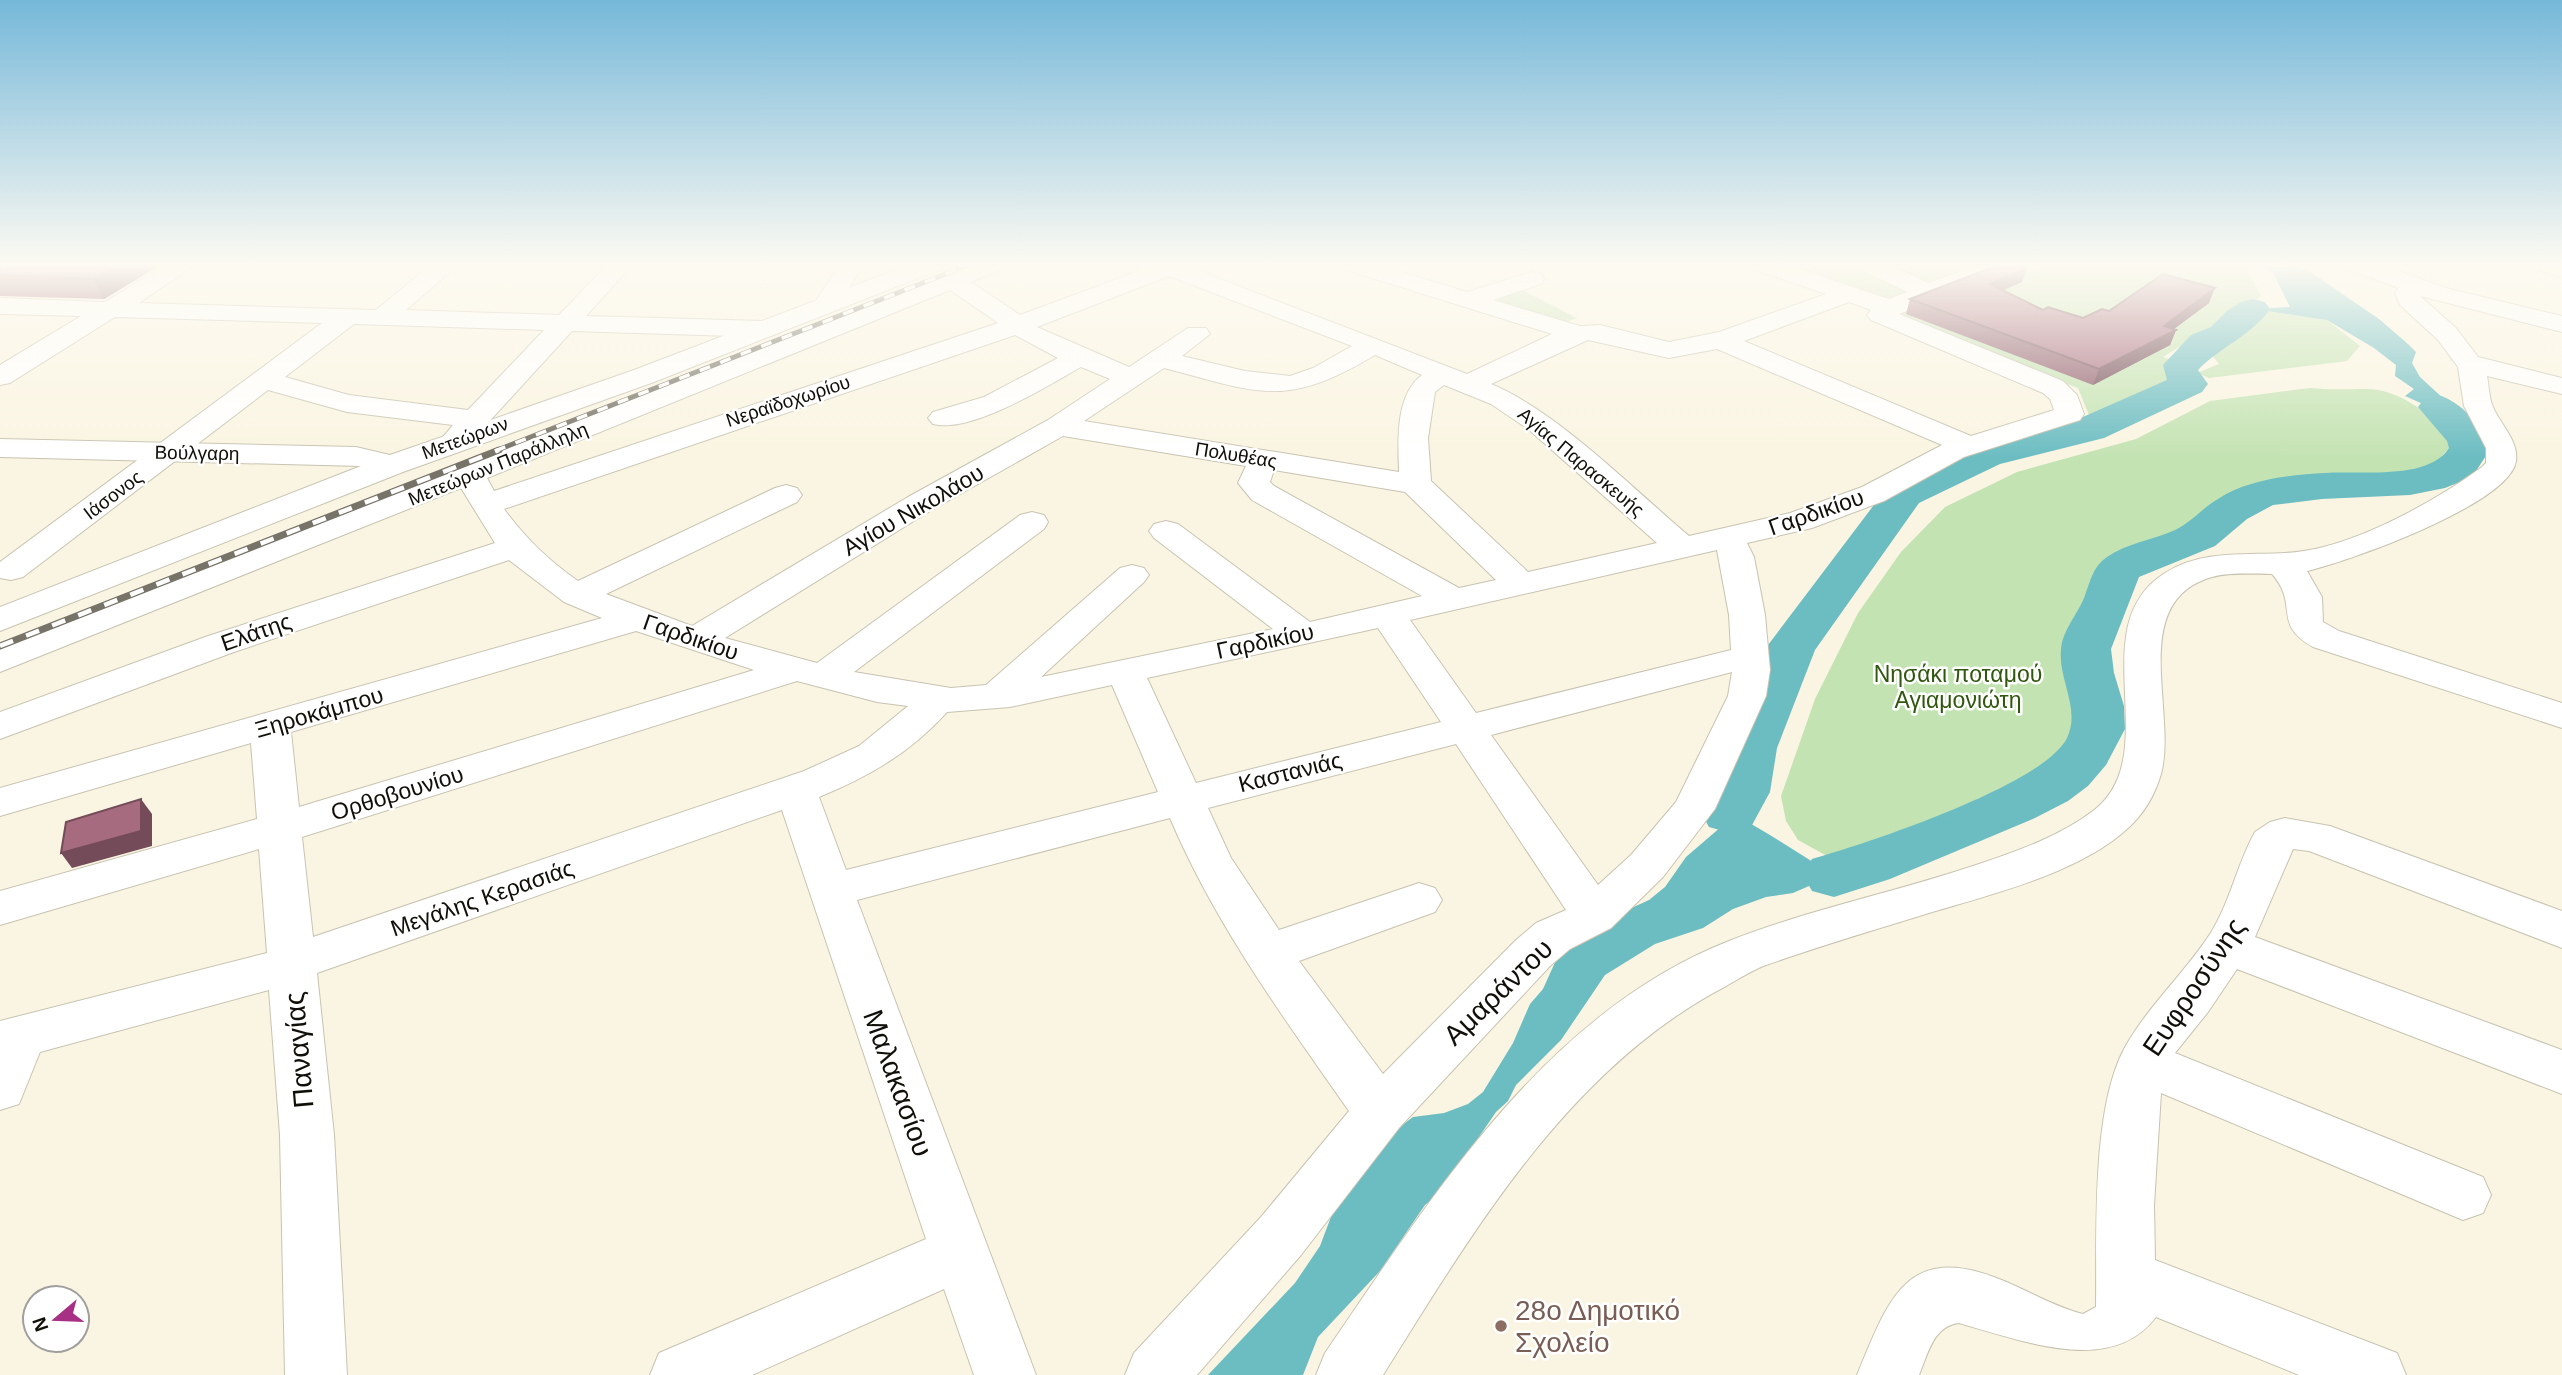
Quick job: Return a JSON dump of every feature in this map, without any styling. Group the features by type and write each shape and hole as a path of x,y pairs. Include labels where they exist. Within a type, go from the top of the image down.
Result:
{"street":[{"path":"0,377 79,328"},
{"name":"Ιάσονος","path":"11,570 332,328"},
{"path":"453,443 557,328"},
{"path":"712,328 765,330"},
{"name":"Μετεώρων","path":"0,620 392,466 769,328"},
{"name":"Μετεώρων Παράλληλη","path":"0,661 477,490 680,390 817,328"},
{"name":"Νεραϊδοχωρίου","path":"477,490 734,419 1008,328"},
{"path":"1024,328 1080,358 1129,377"},
{"name":"Αγίας Παρασκευής","path":"1328,328 1502,398 1538,423 1684,549"},
{"path":"1560,328 1579,334 1608,335 1660,350 1680,349 1752,328"},
{"name":"Γαρδικίου","path":"477,490 515,547 537,568 576,594 638,619 695,640 808,674 937,699 996,697 1303,634 1800,521 1850,503 1940,456 2067,416 2069,411 2063,395 2053,387 1912,328"},
{"path":"1347,1375 1421,1260 1539,1107 1603,1046 1653,1006 1710,968 1745,954 2020,865 2090,834 2111,820 2128,803 2141,778 2146,754 2142,647 2150,608 2163,590 2195,571 2223,564 2281,564 2321,558 2429,512 2493,474 2502,458 2500,443 2479,406 2470,363 2440,328"},
{"name":"Αγίου Νικολάου","path":"695,640 919,504 1058,426 1197,334"},
{"path":"1521,585 1415,484 1413,438 1421,389 1579,334"},
{"path":"1718,340 1968,445"},
{"path":"1158,358 1263,382 1290,384 1323,372 1373,345"},
{"path":"943,418 994,403 1080,358"},
{"path":"2470,363 2562,386"},
{"path":"477,490 480,446 614,392 644,376"},
{"path":"264,380 347,403 473,419"},
{"path":"680,390 734,419"},
{"name":"Πολυθέας","path":"1058,426 1415,484"},
{"name":"Βούλγαρη","path":"4,450 356,456 392,466"},
{"path":"205,540 270,522 444,460 477,490"},
{"path":"1266,460 1253,477 1255,485 1263,493 1455,600"},
{"path":"576,594 786,495"},
{"path":"808,674 1032,522"},
{"path":"1166,531 1303,634"},
{"name":"Αμαράντου","path":"1156,1375 1281,1236 1380,1112 1533,953 1553,936 1595,916 1647,866 1694,809 1747,696 1750,656 1745,603 1737,557 1729,539"},
{"name":"Ελάτης","path":"0,726 221,644 515,547"},
{"path":"2281,564 2304,592 2308,606 2304,622 2310,630 2326,639 2562,716"},
{"path":"996,697 1132,575"},
{"path":"1388,615 1595,916"},
{"name":"Ξηροκάμπου","path":"0,802 638,619"},
{"name":"Καστανιάς","path":"831,890 1750,656"},
{"path":"1125,671 1212,863 1267,953 1380,1112"},
{"name":"Ορθοβουνίου","path":"0,908 808,674"},
{"name":"Μεγάλης Κερασιάς","path":"10,1040 182,997 291,964 796,790 882,752 907,732 937,699"},
{"name":"Παναγίας","path":"270,726 277,829 307,1135 316,1375"},
{"name":"Μαλακασίου","path":"796,790 1001,1373"},
{"name":"Ευφροσύνης","path":"1888,1375 1917,1312 1932,1298 1952,1292 1993,1306 2043,1330 2085,1345 2105,1340 2126,1317 2126,1205 2132,1104 2143,1063 2160,1033 2191,998 2227,946 2244,914 2271,844 2285,834 2315,837 2562,930"},
{"path":"1267,953 1419,900"},
{"path":"2227,946 2562,1072"},
{"path":"0,1088 10,1040"},
{"path":"2143,1063 2463,1195"},
{"path":"681,1375 960,1253"},
{"path":"2127,1277 2375,1375"}],"green space":[{"path":"1917,328 2209,328 2163,357 2193,368 2096,422 2091,420 2078,388"},
{"path":"2337,328 2360,346 2347,361 2209,378 2197,373 2219,364 2206,348 2208,344 2245,329"},
{"name":"Νησάκι ποταμού Αγιαμονιώτη","path":"2310,388 2364,389 2390,393 2415,405 2437,423 2454,443 2436,462 2406,472 2297,477 2244,489 2201,514 2186,533 2128,547 2109,564 2101,577 2076,647 2085,722 2081,740 2060,766 2043,780 2003,801 1889,849 1848,862 1827,856 1798,840 1786,821 1781,796 1815,699 1858,613 1901,552 1945,507 2017,472 2136,439 2210,401"}],"water":[{"path":"2341,328 2390,328 2416,352 2412,363 2420,377 2457,411 2423,404 2405,396 2414,389 2395,376 2396,365"},
{"path":"1730,813 1834,875 1793,893 1766,897 1733,909 1703,928 1655,944 1605,975 1561,1040 1516,1085 1508,1101 1496,1112 1442,1191 1425,1205 1380,1271 1318,1337 1303,1375 1208,1375 1295,1283 1320,1246 1340,1193 1389,1135 1413,1117 1444,1113 1468,1104 1483,1092 1513,1043 1530,1004 1543,989 1566,938 1649,900 1665,887 1686,857 1722,826"}],"building":[{"path":"1989,328 2176,330 2099,369"},
{"path":"141,799 141,831 61,853 66,822"}],"waterway":[{"path":"2182,365 2204,343 2224,335 2230,328"},
{"path":"1730,813 1741,792 1749,748 1790,649 1904,494 1985,455 2090,429 2189,384 2182,374"},
{"path":"1834,875 1885,858 2015,804 2048,787 2073,768 2090,747 2099,717 2086,661 2087,643 2107,601 2115,575 2123,567 2199,536 2231,509 2258,496 2310,487 2410,482 2430,479 2447,472 2461,462 2470,448 2467,438 2438,407"}],"railway":[{"path":"495,451 808,328"},
{"path":"0,646 499,450"}],"place":[{"name":"28ο Δημοτικό Σχολείο","path":"1501,1326"}]}
